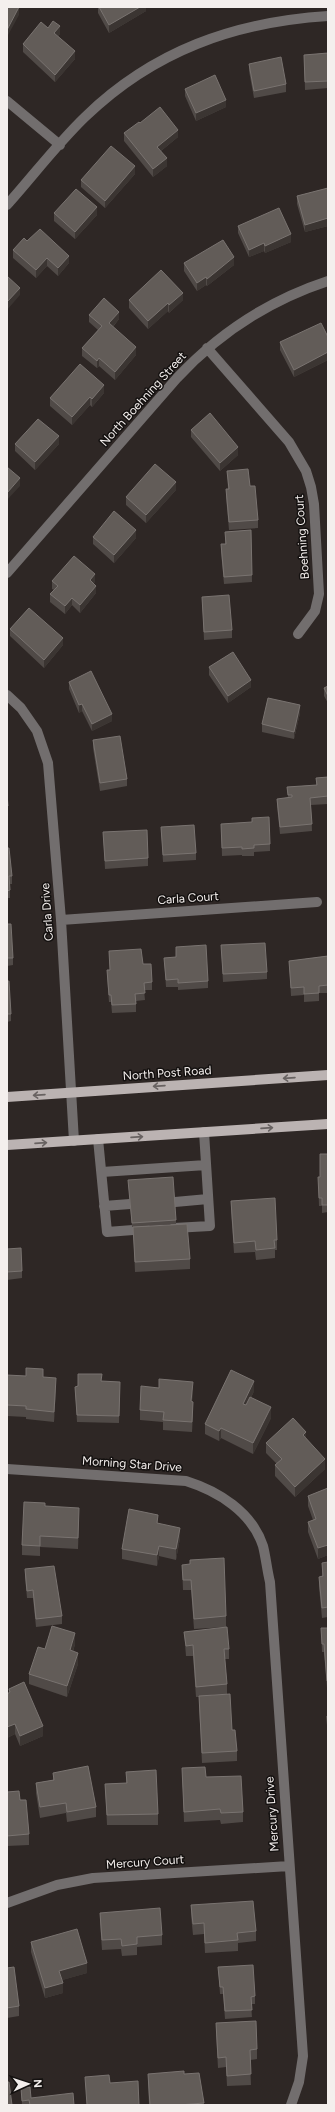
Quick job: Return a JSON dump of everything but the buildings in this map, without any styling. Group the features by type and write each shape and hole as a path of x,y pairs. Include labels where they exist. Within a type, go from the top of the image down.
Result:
{"main road":[{"name":"North Post Road","path":"7,1097 328,1075"},
{"path":"7,1145 328,1124"}],"street":[{"path":"7,206 84,118 127,82 181,50 225,33 260,24 328,16"},
{"path":"7,101 60,145"},
{"name":"North Boehning Street","path":"7,572 177,378 207,348 258,312 290,296 328,281"},
{"name":"Boehning Court","path":"207,348 289,442 306,471 312,487 319,594 315,611 298,634"},
{"name":"Carla Drive","path":"7,695 21,708 37,731 48,763 61,920 74,1141"},
{"name":"Carla Court","path":"61,920 317,902"},
{"path":"98,1139 107,1232 210,1226 204,1132"},
{"path":"102,1172 206,1165"},
{"path":"175,1202 208,1199"},
{"path":"104,1206 130,1204"},
{"name":"Morning Star Drive","path":"7,1469 186,1481 210,1490 234,1506 248,1520 258,1536"},
{"name":"Mercury Drive","path":"258,1536 267,1563 270,1582 303,2056 297,2091 291,2105"},
{"name":"Mercury Court","path":"7,1903 57,1886 94,1878 289,1866"}]}
